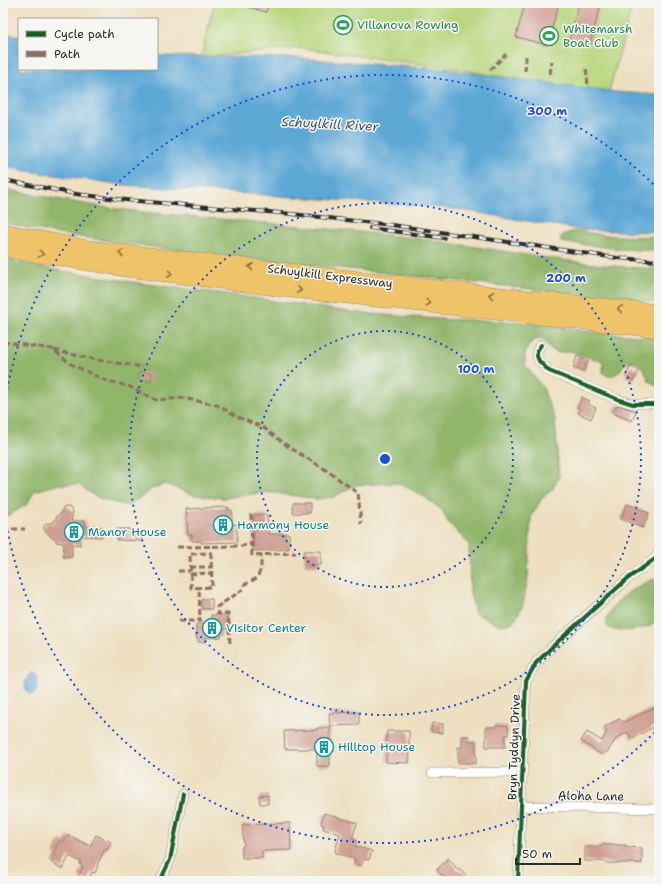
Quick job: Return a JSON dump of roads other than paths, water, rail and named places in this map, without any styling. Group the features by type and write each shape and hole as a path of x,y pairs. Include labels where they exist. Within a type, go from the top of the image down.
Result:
{"highway":[{"name":"Schuylkill Expressway","path":"3,232 87,249 659,313"},
{"name":"Schuylkill Expressway","path":"3,248 127,268 283,288 659,328"}],"street":[{"path":"541,345 537,351 537,356 539,361 549,371 633,404 659,404"},
{"name":"Bryn Tyddyn Drive","path":"518,881 526,681 536,664 553,646 626,580 656,558 659,551"},
{"path":"432,773 522,772"},
{"path":"160,881 170,860 183,794"},
{"name":"Aloha Lane","path":"522,806 659,809"}],"water":[{"name":"Schuylkill River","path":"3,33 18,36 18,70 158,70 158,56 297,58 450,70 617,92 659,95 659,232 583,230 449,208 125,185 3,167"},
{"path":"32,673 36,676 37,686 35,693 30,695 26,690 25,684 27,677"}],"railway":[{"path":"3,180 76,194 392,225 617,258 659,261"},
{"path":"370,228 444,238"}],"place":[{"name":"Villanova Rowing","path":"343,25"},
{"name":"Whitemarsh Boat Club","path":"549,36"},
{"name":"Harmony House","path":"223,525"},
{"name":"Manor House","path":"74,532"},
{"name":"Visitor Center","path":"212,628"},
{"name":"Hilltop House","path":"324,747"}]}
